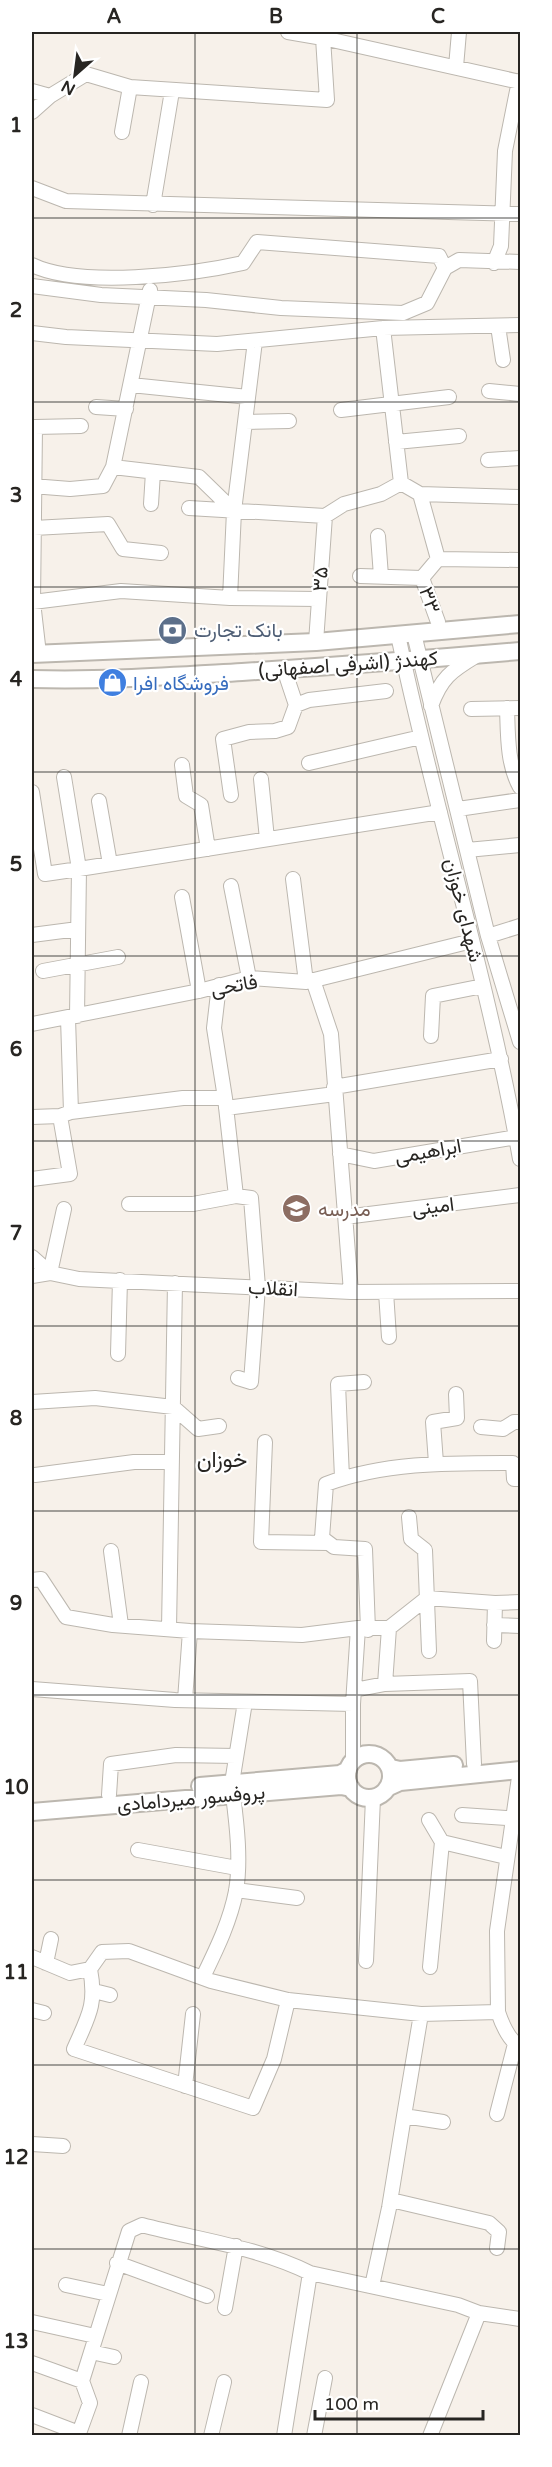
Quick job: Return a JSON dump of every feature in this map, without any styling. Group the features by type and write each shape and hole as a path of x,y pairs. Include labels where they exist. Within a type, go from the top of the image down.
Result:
{"main road":[{"name":"کهندژ (اشرفی اصفهانی)","path":"35,654 316,642 520,624"},
{"name":"کهندژ (اشرفی اصفهانی)","path":"32,679 80,681 411,661 520,651"},
{"path":"389,1787 391,1768 381,1757 367,1754 351,1765 347,1781 351,1788 361,1797 373,1798 400,1782 520,1766"},
{"path":"391,1768 400,1770 474,1764 520,1766"},
{"name":"پروفسور میردامادی","path":"32,1812 340,1774 351,1765"},
{"name":"پروفسور میردامادی","path":"32,1802 108,1795 232,1789 341,1786 351,1788"}],"street":[{"path":"288,32 323,35 520,81 505,151 501,246 494,262"},
{"path":"456,67 459,32"},
{"path":"32,112 50,96 86,74 130,87 327,100 323,35"},
{"path":"122,132 130,87"},
{"path":"32,91 50,96"},
{"path":"153,205 172,91"},
{"path":"32,188 66,201 520,214"},
{"path":"32,265 40,269 96,277 154,275 216,269 243,263 257,242 439,256 444,268"},
{"path":"32,286 101,295 206,300 280,308 403,313 427,303 444,268 459,260 520,262"},
{"path":"33,486 70,489 103,486 113,467 154,275"},
{"path":"32,333 66,337 217,344 383,328 520,325"},
{"path":"498,326 502,360"},
{"path":"383,328 401,483"},
{"path":"230,598 234,512 255,341"},
{"path":"131,385 248,397"},
{"path":"489,391 520,394"},
{"path":"341,410 449,397"},
{"path":"96,407 126,409"},
{"path":"245,422 289,421"},
{"path":"35,654 32,602 33,427 81,426"},
{"path":"396,442 459,436"},
{"path":"488,460 520,458"},
{"path":"113,467 199,477 234,512"},
{"path":"151,504 153,472"},
{"path":"401,483 420,494 520,497"},
{"path":"189,508 325,516 344,504 381,494 401,483"},
{"path":"420,494 438,559"},
{"name":"۳۵","path":"316,642 325,516"},
{"path":"34,528 108,524 123,549 161,553"},
{"path":"378,536 381,576"},
{"path":"438,559 520,560"},
{"path":"360,576 422,578 438,559"},
{"name":"۳۳","path":"422,578 438,622"},
{"path":"32,602 121,591 230,598 318,599"},
{"path":"406,635 411,661"},
{"path":"415,707 419,697 423,697 431,706 439,685 454,669 480,654"},
{"name":"شهدای خوزان","path":"411,661 431,706 488,936 517,1017 520,1042"},
{"name":"شهدای خوزان","path":"411,661 415,707 421,737 501,1059 520,1159"},
{"path":"231,795 223,739 249,732 275,731 288,727 296,705 284,669"},
{"path":"296,705 309,700 386,691"},
{"path":"471,709 514,708 508,743 515,778 520,787"},
{"path":"309,763 421,737"},
{"path":"182,765 186,796 201,805 208,849"},
{"path":"32,1179 70,1174 66,1114 78,965 79,869 64,777"},
{"path":"261,779 267,839"},
{"path":"32,798 38,875 440,812"},
{"path":"458,809 520,800"},
{"path":"99,801 110,864"},
{"path":"467,850 520,844"},
{"path":"294,879 309,981 331,1034 351,1292"},
{"path":"231,885 249,978"},
{"path":"182,897 199,991"},
{"path":"488,936 520,926"},
{"path":"32,935 78,929"},
{"name":"فاتحی","path":"32,1024 199,991 249,978 309,981 472,941"},
{"path":"43,971 117,957"},
{"path":"219,985 214,1028 236,1196"},
{"path":"431,1036 433,996 483,986"},
{"path":"32,1117 183,1098 225,1103 335,1090 501,1059"},
{"name":"ابراهیمی","path":"340,1154 374,1161 517,1137"},
{"name":"امینی","path":"345,1217 520,1195"},
{"path":"129,1204 193,1204 236,1196 251,1198 258,1287 251,1382 238,1378"},
{"path":"50,1273 64,1209"},
{"path":"32,1257 50,1273"},
{"path":"32,1276 50,1273"},
{"name":"انقلاب","path":"50,1273 79,1279 351,1292 520,1291"},
{"path":"118,1354 120,1280"},
{"path":"169,1629 175,1283"},
{"path":"386,1292 389,1337"},
{"path":"342,1478 338,1384 364,1382"},
{"path":"436,1463 433,1422 457,1418 456,1394"},
{"path":"32,1402 94,1398 173,1407 198,1429 219,1426"},
{"path":"481,1426 502,1429 514,1422 520,1422"},
{"path":"265,1442 261,1542 328,1543"},
{"path":"34,1475 134,1462 172,1462"},
{"path":"351,1765 353,1697 363,1629 365,1549 334,1547 322,1538 326,1484 351,1475 436,1463 513,1463 514,1479 520,1479"},
{"path":"409,1517 411,1539 425,1550 429,1652"},
{"path":"111,1551 121,1625"},
{"path":"32,1580 40,1579 66,1617 190,1631 302,1635 389,1628 427,1598 495,1603 520,1602"},
{"path":"494,1641 495,1603"},
{"path":"494,1625 520,1626"},
{"path":"385,1684 389,1628"},
{"path":"184,1700 190,1631"},
{"path":"32,1689 245,1702 353,1697 385,1684 470,1681 474,1764"},
{"path":"203,1977 224,1933 236,1890 237,1824 232,1789 245,1702"},
{"path":"108,1795 111,1764 176,1755 236,1756"},
{"path":"497,2114 518,2045 502,2025 498,2012 496,1931 506,1857 516,1818 520,1766"},
{"path":"366,1960 373,1798"},
{"path":"462,1815 516,1818"},
{"path":"429,1820 442,1842 430,1967"},
{"path":"442,1842 506,1857"},
{"path":"138,1850 237,1868"},
{"path":"236,1890 297,1898"},
{"path":"46,1963 51,1939"},
{"path":"32,1957 70,1973 90,1969 102,1952 129,1951 203,1977 288,2000 421,2013 498,2012"},
{"path":"90,1969 94,1991 89,2015 74,2049 253,2108 274,2059 288,2000"},
{"path":"94,1991 110,1995"},
{"path":"372,2286 391,2200 421,2013"},
{"path":"185,2086 193,2014"},
{"path":"404,2116 443,2122"},
{"path":"32,2144 63,2146"},
{"path":"391,2200 489,2223 499,2232 497,2248"},
{"path":"32,2415 79,2434 90,2403 82,2381 117,2263 129,2231 142,2225 236,2246 286,2261 310,2273 458,2304 480,2313 520,2319"},
{"path":"225,2308 236,2246"},
{"path":"117,2263 207,2296"},
{"path":"284,2436 310,2273"},
{"path":"66,2285 108,2294"},
{"path":"429,2436 480,2313"},
{"path":"32,2322 95,2336"},
{"path":"91,2352 114,2357"},
{"path":"32,2363 82,2381"},
{"path":"314,2436 325,2378"},
{"path":"129,2436 141,2382"},
{"path":"211,2436 224,2382"}],"place":[{"name":"بانک تجارت","path":"173,630"},
{"name":"فروشگاه افرا","path":"112,683"},
{"name":"مدرسه","path":"297,1209"}],"district":[{"name":"خوزان","path":"222,1459"}]}
